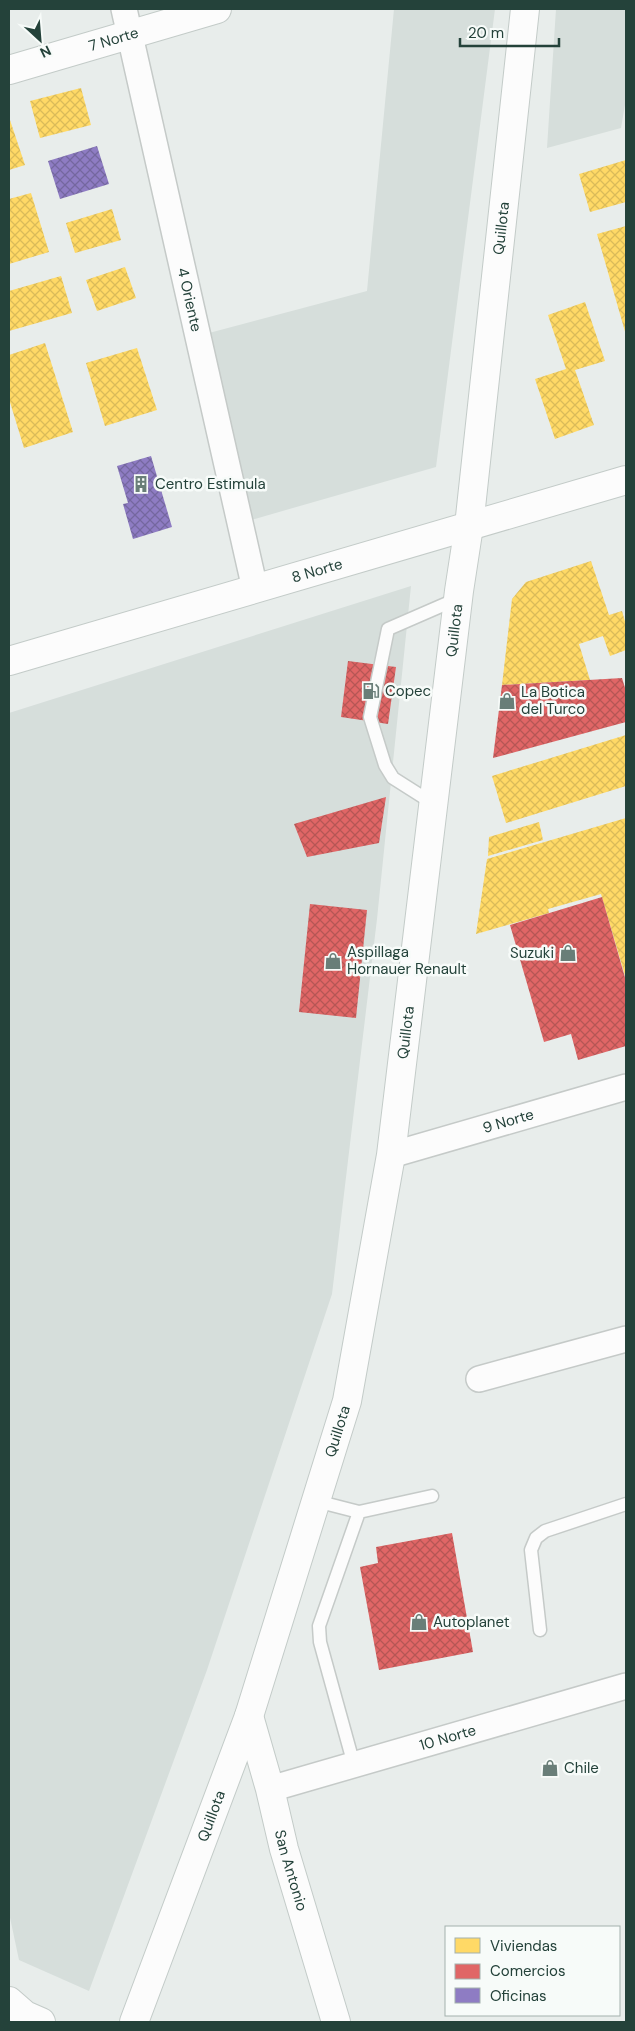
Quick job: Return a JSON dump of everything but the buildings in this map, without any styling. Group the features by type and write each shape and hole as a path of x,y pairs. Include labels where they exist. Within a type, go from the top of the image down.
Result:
{"main road":[{"name":"7 Norte","path":"9,70 127,22 217,9"},
{"name":"Quillota","path":"136,2015 249,1716 347,1401 391,1155 458,599 469,526 524,9"},
{"name":"8 Norte","path":"9,661 626,480"},
{"name":"San Antonio","path":"249,1716 284,1849 336,2022"},
{"path":"9,2001 25,2015 41,2022"},
{"path":"115,2022 136,2015"}],"street":[{"name":"4 Oriente","path":"127,22 255,589"},
{"name":"9 Norte","path":"391,1155 626,1087"},
{"path":"478,1379 626,1339"},
{"name":"10 Norte","path":"270,1790 626,1686"}],"lane":[{"path":"434,804 393,778 385,765 370,717 388,629 458,599"},
{"path":"316,1501 359,1512 432,1496"},
{"path":"540,1630 531,1550 536,1538 545,1530 626,1504"},
{"path":"354,1765 320,1642 318,1626 359,1512"}],"shaded area":[{"path":"394,9 495,9 436,467 251,520 209,333 367,291"},
{"path":"556,9 626,9 626,99 621,128 547,148"},
{"path":"411,586 377,919 332,1294 207,1670 89,1991 19,1960 9,1913 9,713"}],"place":[{"name":"Centro Estimula","path":"141,484"},
{"name":"Copec","path":"371,691"},
{"name":"La Botica del Turco","path":"507,701"},
{"name":"Suzuki","path":"568,953"},
{"name":"Aspillaga Hornauer Renault","path":"333,961"},
{"name":"Autoplanet","path":"419,1622"},
{"name":"Chile","path":"550,1768"}]}
